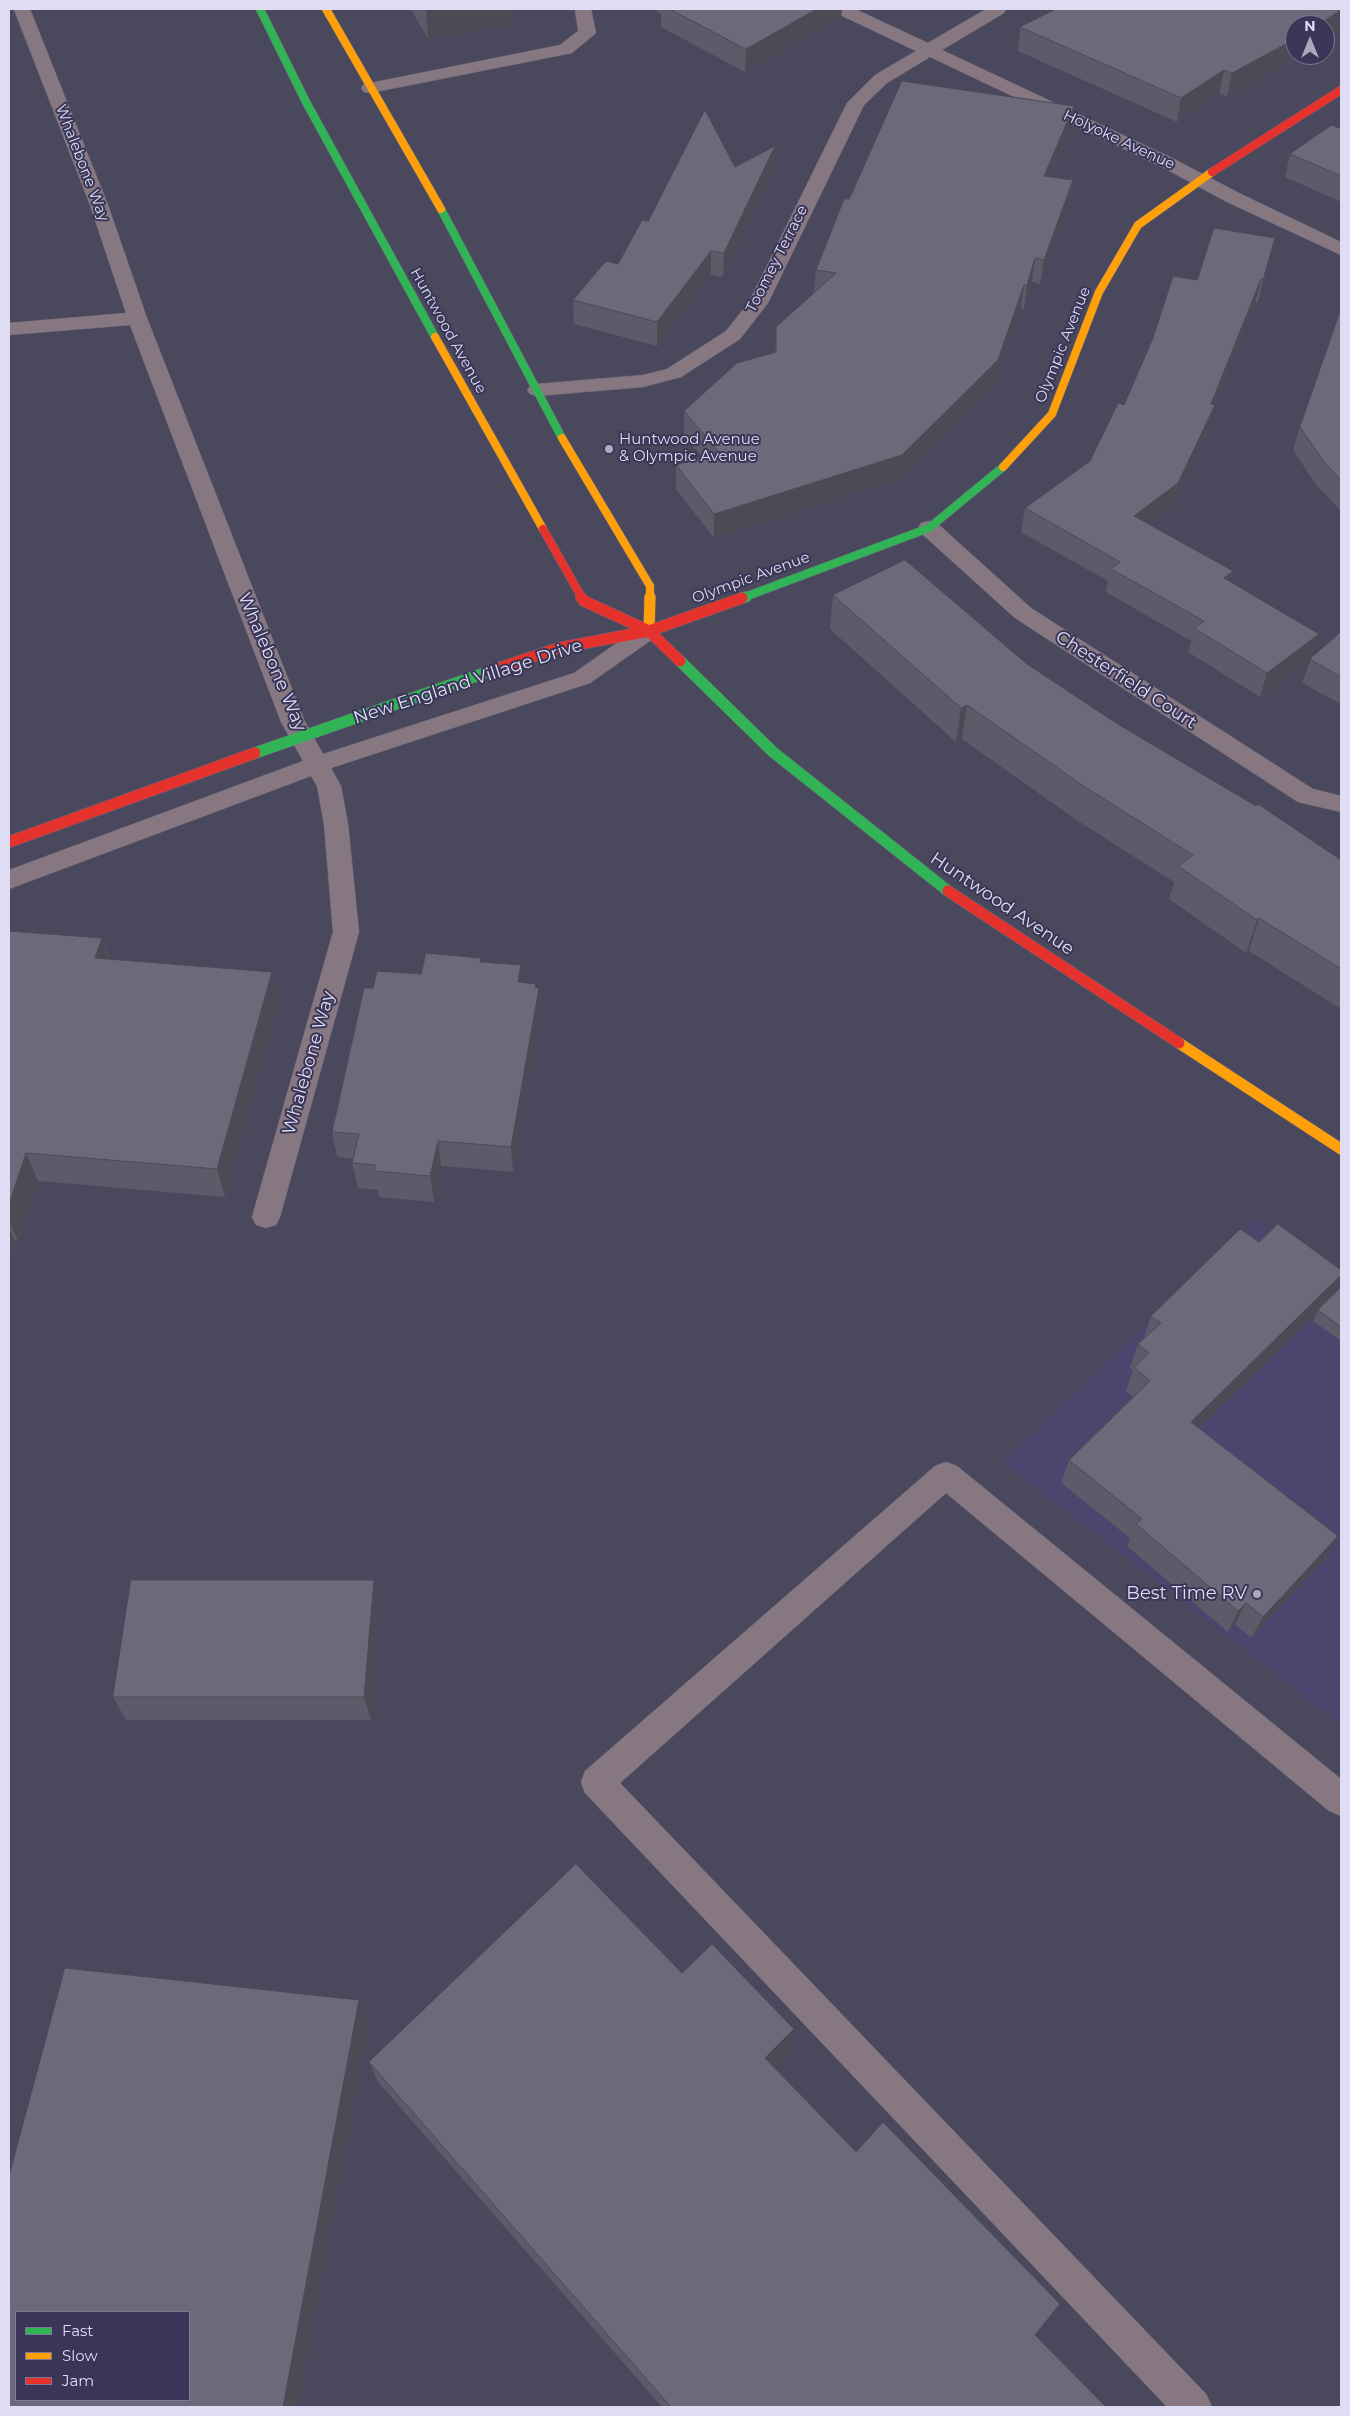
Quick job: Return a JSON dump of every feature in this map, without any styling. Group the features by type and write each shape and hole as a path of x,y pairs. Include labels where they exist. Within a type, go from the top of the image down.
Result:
{"street":[{"name":"Whalebone Way","path":"22,9 99,205 137,318 293,722 303,736 329,786 336,824 346,932 266,1217"},
{"name":"Huntwood Avenue","path":"260,9 306,102 402,279 584,601 648,631 773,752 952,895 1341,1148"},
{"path":"326,9 468,258 570,453 650,586 648,631"},
{"path":"370,88 566,49 587,34 583,9"},
{"name":"Holyoke Avenue","path":"842,9 1341,249"},
{"name":"Toomey Terrace","path":"537,390 644,381 686,367 733,335 758,303 856,103 881,79 998,9"},
{"name":"Olympic Avenue","path":"648,631 759,592 929,528 1009,462 1052,414 1099,292 1138,225 1200,180 1341,90"},
{"path":"9,329 137,318"},
{"name":"Chesterfield Court","path":"929,528 1023,613 1306,796 1341,804"},
{"name":"New England Village Drive","path":"9,842 303,736 558,648 648,631"},
{"name":"New England Village Drive","path":"9,880 318,764 582,678 648,631"},
{"path":"1193,2407 597,1782 946,1475 1341,1800"}],"shaded area":[{"name":"Best Time RV","path":"1257,1219 1341,1279 1341,1725 1003,1462"}],"building":[{"path":"670,9 817,9 746,49"},
{"path":"1056,9 1341,9 1333,15 1285,15 1285,44 1232,73 1224,70 1181,98 1020,27"},
{"path":"902,81 1074,106 1044,176 1073,180 1044,260 1035,258 1027,285 1024,285 998,360 902,455 714,514 676,465 719,452 684,411 737,363 776,352 776,327 836,273 816,270 844,199 849,199"},
{"path":"705,110 735,167 775,146 724,253 711,251 657,322 573,300 606,261 618,264 642,220 648,221"},
{"path":"1332,125 1339,128 1341,126 1341,176 1290,154"},
{"path":"1214,228 1275,238 1263,280 1261,279 1211,404 1215,405 1178,483 1134,516 1233,571 1224,578 1319,634 1267,673 1194,628 1204,621 1111,569 1120,562 1025,508 1090,461 1118,403 1124,405 1153,338 1173,276 1197,280"},
{"path":"1341,309 1341,480 1324,462 1300,427"},
{"path":"905,560 1027,664 1116,723 1256,806 1258,804 1341,860 1341,969 1259,918 1257,920 1178,866 1193,855 1085,787 967,705 961,708 833,595"},
{"path":"1341,632 1341,677 1310,659"},
{"path":"9,931 102,938 95,958 272,972 217,1169 26,1153 9,1204"},
{"path":"426,953 481,958 480,962 521,965 518,982 536,984 535,988 539,988 511,1147 438,1141 430,1176 374,1171 375,1165 352,1163 359,1134 332,1132 364,988 373,988 377,971 421,974"},
{"path":"1278,1224 1341,1270 1341,1275 1191,1422 1338,1536 1263,1617 1246,1603 1238,1611 1136,1524 1142,1519 1069,1460 1150,1381 1134,1367 1149,1353 1138,1344 1161,1323 1151,1316 1240,1229 1259,1242"},
{"path":"1341,1287 1341,1327 1318,1310"},
{"path":"131,1580 374,1580 364,1697 113,1697"},
{"path":"576,1864 682,1973 712,1944 794,2029 765,2058 856,2152 883,2122 1060,2304 1035,2335 1106,2407 671,2407 369,2062"},
{"path":"65,1968 359,2000 283,2407 9,2407 9,2176"}],"traffic: fast":[{"path":"260,9 306,102 435,337"},
{"path":"441,209 562,438"},
{"path":"742,598 929,528 1003,467"},
{"path":"680,661 773,752 948,891"},
{"path":"255,753 502,667"}],"traffic: slow":[{"path":"326,9 441,209"},
{"path":"1003,467 1052,414 1099,292 1138,225 1212,172"},
{"path":"435,337 543,529"},
{"path":"562,438 650,586 649,631"},
{"path":"1179,1043 1341,1149"}],"traffic: jam":[{"path":"1212,172 1341,90"},
{"path":"543,529 584,601 649,631 680,661"},
{"path":"502,667 559,648 649,631 742,598"},
{"path":"9,842 255,753"},
{"path":"948,891 1179,1043"}],"place":[{"name":"Huntwood Avenue & Olympic Avenue","path":"609,449"},
{"name":"Best Time RV","path":"1257,1594"}]}
